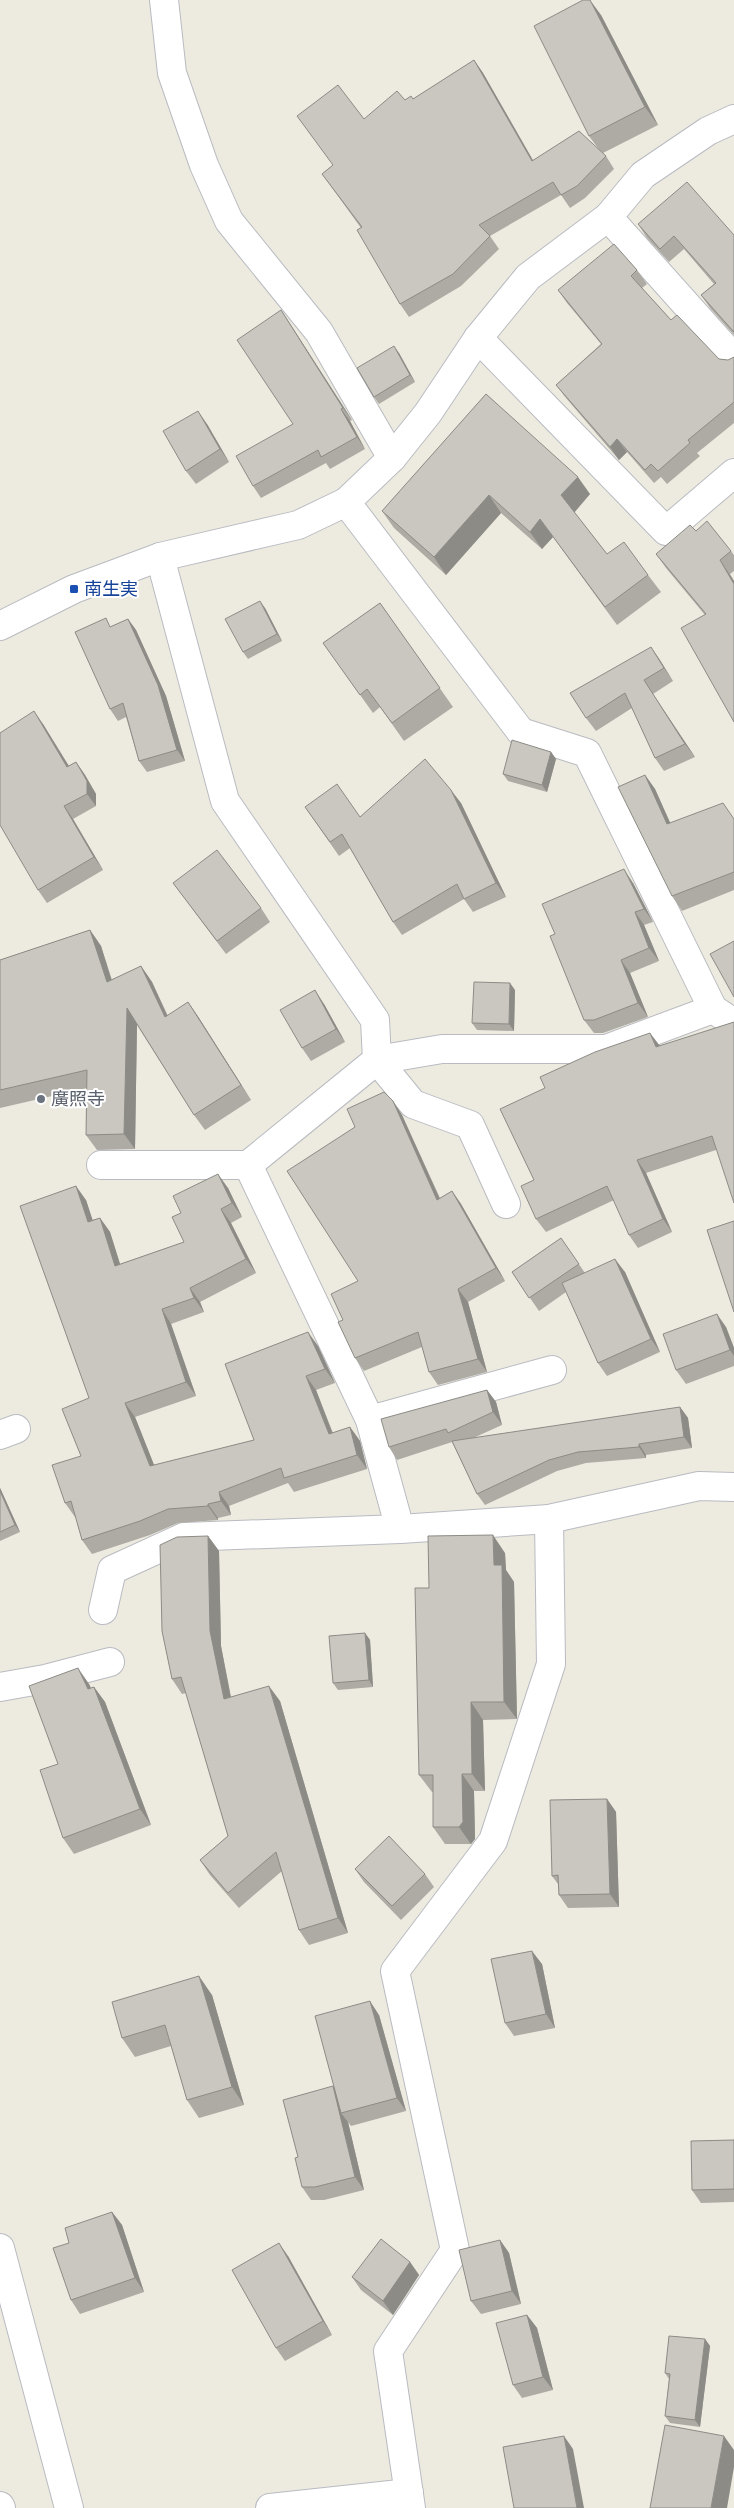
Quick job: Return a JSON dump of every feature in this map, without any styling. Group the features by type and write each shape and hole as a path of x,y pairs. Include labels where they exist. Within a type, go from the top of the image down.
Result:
{"street":[{"path":"164,0 172,73 204,165 229,221 319,332 392,458"},
{"path":"0,644 10,620 74,589 160,558 298,525 346,502 392,458 428,413 478,338 528,277 608,217 643,175 708,131 734,120"},
{"path":"608,217 734,358"},
{"path":"478,338 666,531 734,473"},
{"path":"100,1165 248,1165 377,1060 442,1049 606,1049 723,1016 587,753 521,732 346,502"},
{"path":"160,558 225,801 375,1020 377,1060 413,1104 470,1125 506,1204"},
{"path":"248,1165 370,1420 400,1529"},
{"path":"370,1420 552,1370"},
{"path":"103,1610 112,1570 184,1537 400,1529 549,1519 699,1486 734,1487"},
{"path":"270,2508 410,2501 388,2351 455,2250 395,1972 493,1841 551,1664 549,1519"},
{"path":"0,1687 45,1679 110,1662"},
{"path":"0,2248 69,2508"}],"building":[{"path":"583,0 590,0 645,107 589,136 534,26"},
{"path":"474,60 532,161 579,131 606,156 577,186 561,195 553,182 479,225 490,236 453,274 400,304 357,230 362,227 322,174 333,165 297,116 338,85 364,119 397,91 405,100 411,96 413,99"},
{"path":"687,182 734,235 734,332 701,295 716,283 674,236 660,249 638,224"},
{"path":"614,244 637,270 631,276 671,320 677,315 719,359 728,360 734,357 734,402 688,440 690,443 658,471 651,464 645,470 617,439 610,447 556,385 602,344 558,290"},
{"path":"281,310 343,408 341,409 357,437 321,457 318,450 253,486 236,456 293,424 237,340"},
{"path":"394,346 410,375 374,397 357,368"},
{"path":"486,394 578,477 561,495 607,554 624,542 648,575 605,607 540,519 530,532 489,495 434,557 382,511"},
{"path":"198,411 220,449 186,471 163,431"},
{"path":"707,521 731,551 720,560 734,584 734,722 681,628 706,614 656,554 690,525 696,531"},
{"path":"260,601 277,634 243,652 225,619"},
{"path":"380,603 440,688 392,723 367,689 360,695 323,643"},
{"path":"106,618 110,627 128,619 158,685 177,750 139,761 123,703 110,709 75,632"},
{"path":"651,647 664,668 644,680 685,744 655,758 625,693 586,718 570,693"},
{"path":"34,711 67,767 76,762 87,781 87,794 64,806 94,857 38,890 0,825 0,733"},
{"path":"512,740 551,752 542,785 503,774"},
{"path":"425,759 451,790 496,883 464,899 457,884 393,922 342,834 330,842 305,807 337,784 360,817"},
{"path":"645,775 667,824 723,803 734,819 734,872 672,896 618,787"},
{"path":"217,850 261,908 217,941 173,883"},
{"path":"624,869 644,909 635,912 649,948 621,960 638,1003 594,1020 584,1020 550,936 555,934 542,904"},
{"path":"90,930 107,982 141,966 165,1017 188,1002 241,1085 194,1115 127,1008 124,1134 86,1135 87,1070 0,1090 0,960"},
{"path":"734,941 734,997 710,954"},
{"path":"474,982 510,983 509,1024 472,1023"},
{"path":"315,990 336,1029 302,1048 280,1010"},
{"path":"734,1022 734,1203 712,1136 637,1160 663,1219 629,1235 607,1186 536,1219 521,1186 534,1180 500,1109 545,1088 540,1077 595,1052 650,1033 656,1047"},
{"path":"384,1092 393,1101 437,1200 452,1191 496,1268 458,1289 478,1359 429,1372 418,1332 355,1358 338,1322 343,1320 331,1294 358,1281 287,1171 355,1127 347,1109"},
{"path":"218,1174 232,1203 221,1209 246,1259 190,1288 194,1298 162,1309 186,1382 125,1403 150,1466 254,1440 225,1364 308,1332 325,1369 306,1376 329,1434 350,1427 357,1455 284,1478 281,1468 219,1492 221,1501 208,1504 208,1506 168,1509 140,1521 82,1540 71,1501 65,1503 52,1465 81,1456 62,1409 89,1398 20,1206 76,1186 88,1222 100,1218 115,1266 184,1242 172,1217 181,1213 173,1196"},
{"path":"734,1221 734,1312 707,1230"},
{"path":"561,1238 579,1264 529,1298 512,1272"},
{"path":"615,1259 651,1339 598,1363 562,1283"},
{"path":"717,1314 730,1350 676,1370 663,1334"},
{"path":"487,1390 493,1412 448,1433 446,1429 389,1447 381,1419"},
{"path":"680,1407 684,1437 639,1444 639,1447 578,1452 549,1460 477,1494 452,1441"},
{"path":"0,1491 15,1525 0,1532"},
{"path":"493,1535 494,1565 502,1565 504,1702 471,1702 472,1774 462,1774 463,1822 459,1827 433,1827 433,1775 419,1775 415,1588 429,1588 428,1536"},
{"path":"208,1536 210,1631 224,1699 269,1686 338,1918 299,1930 276,1852 228,1893 200,1860 228,1836 181,1677 172,1679 162,1631 160,1545 177,1537"},
{"path":"365,1633 369,1680 333,1683 329,1636"},
{"path":"78,1668 88,1689 94,1687 140,1809 63,1838 40,1770 58,1764 29,1686"},
{"path":"607,1799 610,1894 559,1895 558,1875 552,1876 550,1800"},
{"path":"389,1836 425,1874 392,1906 355,1869"},
{"path":"532,1951 546,2014 505,2023 491,1959"},
{"path":"199,1976 232,2087 187,2100 165,2025 122,2038 112,2002"},
{"path":"370,2001 397,2098 341,2113 315,2016"},
{"path":"333,2086 355,2177 315,2187 302,2187 295,2158 298,2157 283,2100"},
{"path":"734,2140 734,2189 692,2190 691,2141"},
{"path":"112,2212 135,2278 71,2300 53,2248 69,2243 65,2228"},
{"path":"381,2239 410,2262 383,2301 352,2277"},
{"path":"500,2240 512,2291 471,2301 459,2250"},
{"path":"279,2243 323,2321 276,2348 232,2270"},
{"path":"527,2315 543,2377 513,2385 496,2323"},
{"path":"669,2336 705,2339 695,2420 665,2416 670,2374 665,2373"},
{"path":"665,2425 724,2436 711,2508 650,2508"},
{"path":"564,2436 577,2508 514,2508 503,2447"}],"place":[{"name":"南生実","path":"74,589"},
{"name":"廣照寺","path":"41,1099"}]}
